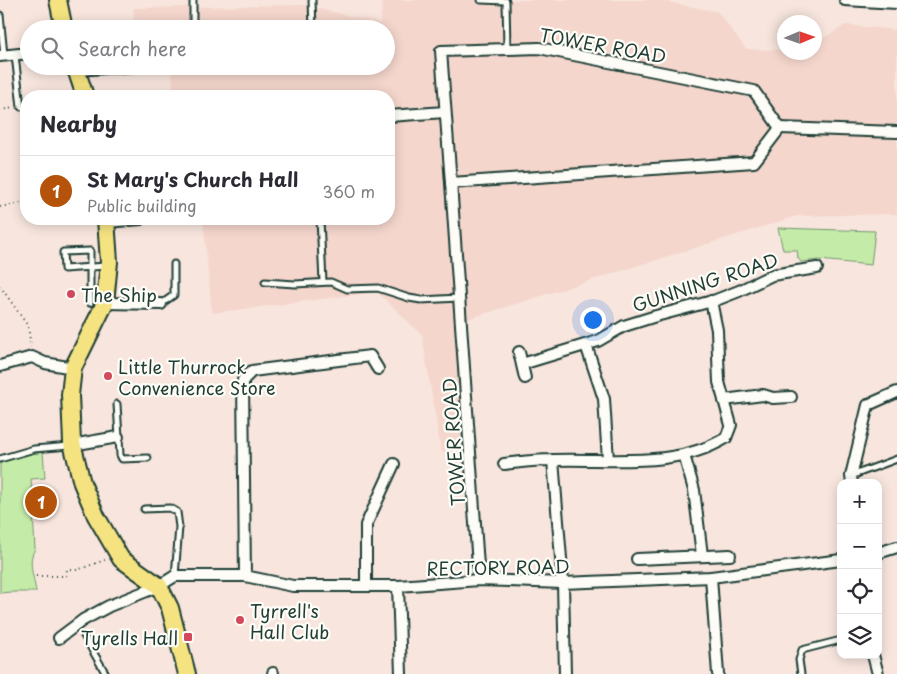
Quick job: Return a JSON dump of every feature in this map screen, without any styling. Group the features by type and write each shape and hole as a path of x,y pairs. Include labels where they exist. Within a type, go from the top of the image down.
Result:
{"main road":[{"path":"58,0 62,20"},
{"path":"78,75 83,90"},
{"path":"106,225 109,264 98,303 72,368 70,395 72,445 82,484 96,516 121,559 159,586 170,608 187,674"}],"street":[{"path":"845,0 892,2"},
{"name":"TOWER ROAD","path":"479,580 441,51 539,48 754,90 780,128"},
{"path":"2,56 20,54"},
{"path":"395,116 444,112"},
{"path":"451,183 754,162 780,128 897,132"},
{"name":"GUNNING ROAD","path":"522,364 586,345 632,324 711,301 739,291 772,275 817,268"},
{"path":"504,464 553,460 639,460 684,455 716,444 726,438 731,425 719,382 717,330 711,301"},
{"path":"98,303 161,304"},
{"path":"586,345 604,399 608,460"},
{"path":"519,352 525,378"},
{"path":"246,576 244,380 252,371 370,356 378,369"},
{"path":"0,366 32,357 44,363 72,368"},
{"path":"852,479 868,405 897,392"},
{"path":"724,400 763,395 773,398 791,397"},
{"path":"72,445 118,437"},
{"path":"684,455 694,490 702,555"},
{"path":"553,460 562,582 565,674"},
{"path":"366,585 366,525 394,464"},
{"path":"882,553 897,547"},
{"path":"637,559 730,555"},
{"name":"RECTORY ROAD","path":"175,576 246,576 293,586 398,586 479,580 562,582 711,577 837,561"},
{"path":"59,638 83,620 109,606 159,586 175,576"},
{"path":"711,577 718,674"},
{"path":"398,586 401,674"},
{"path":"874,659 878,674"}],"lane":[{"path":"193,0 193,20"},
{"path":"312,0 313,20"},
{"path":"481,0 506,1 507,49"},
{"path":"0,15 2,56"},
{"path":"15,54 20,98"},
{"path":"320,225 323,282"},
{"path":"98,303 91,267 90,250 63,252 64,269 91,267 109,264"},
{"path":"161,304 174,295 174,264"},
{"path":"265,282 295,284 330,282 347,289 378,288 421,300 459,298"},
{"path":"116,404 120,456 122,459 148,458"},
{"path":"0,459 34,449 72,445"},
{"path":"854,479 897,459"},
{"path":"144,509 170,508 177,512 179,527 175,576"},
{"path":"84,636 106,674"},
{"path":"801,674 799,660 802,650 837,641"}],"path":[{"path":"0,207 20,203"},
{"path":"0,286 28,326 32,357"},
{"path":"36,576 66,576 67,570 77,570 119,555"}],"shaded area":[{"path":"383,0 657,0 718,12 746,49 777,50 777,60 822,60 822,39 845,25 897,30 897,214 797,216 461,321 469,450 441,452 422,335 377,292 212,313 204,225 395,225 395,90 173,90 172,75 395,75 395,20 380,20"},
{"path":"303,5 367,20 134,20 133,8"}],"green space":[{"path":"778,228 875,231 871,265 819,260 801,262 798,258 797,250 783,250"},
{"path":"43,452 45,478 31,479 35,549 31,564 36,592 0,593 0,459"}],"place":[{"name":"The Ship","path":"71,294"},
{"name":"Little Thurrock Convenience Store","path":"108,376"},
{"name":"St Mary's Church Hall","path":"41,502"},
{"name":"Tyrrell's Hall Club","path":"240,620"},
{"name":"Tyrells Hall","path":"188,637"}]}
